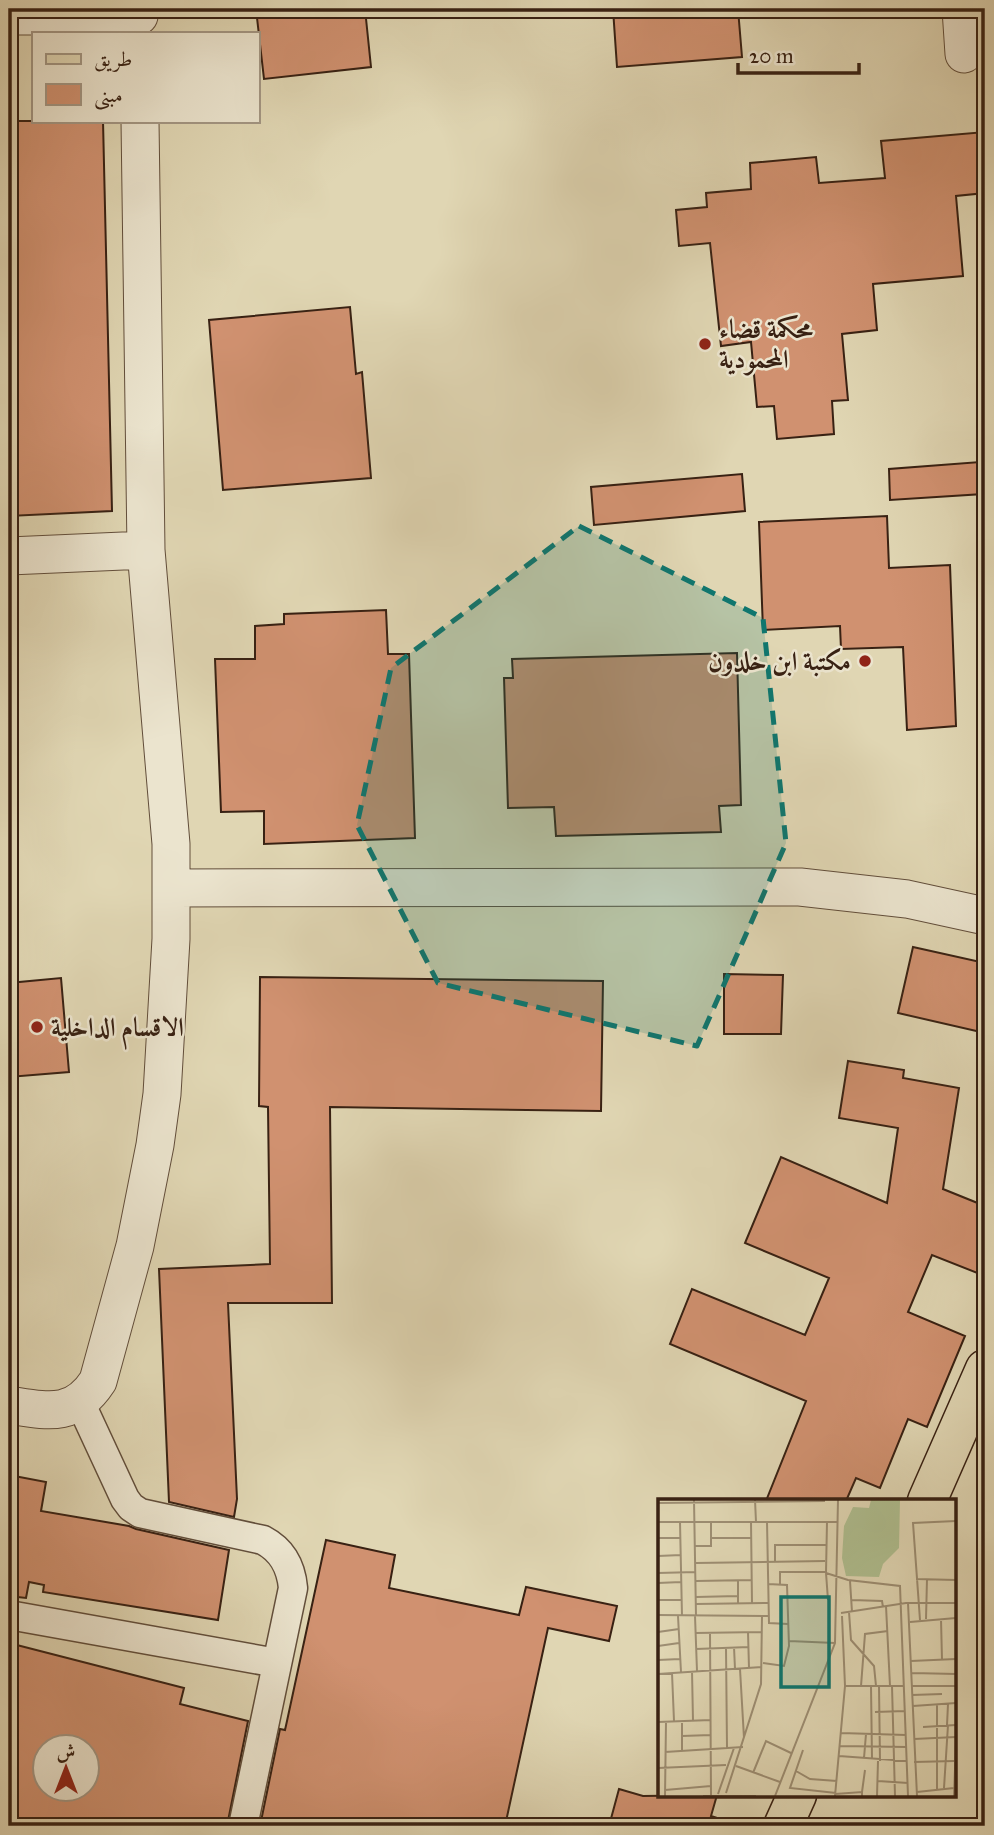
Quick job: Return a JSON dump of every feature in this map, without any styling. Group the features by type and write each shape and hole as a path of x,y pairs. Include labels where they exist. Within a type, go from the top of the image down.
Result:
{"main road":[{"path":"928,1499 985,1369"},
{"path":"783,1826 796,1797"}],"street":[{"path":"961,9 964,54"},
{"path":"9,16 139,19"},
{"path":"9,1405 48,1411 65,1409 80,1402 98,1381 146,1196 162,1094 172,888 168,799 146,550 140,122"},
{"path":"9,556 146,550"},
{"path":"172,888 800,887 907,899 985,916"},
{"path":"80,1402 131,1507 150,1515 255,1537 274,1546 282,1555 292,1576 293,1588 243,1826"},
{"path":"9,1615 277,1663"}],"highlighted area":[{"path":"579,526 763,618 786,843 697,1046 438,983 357,825 391,668"}],"building":[{"path":"256,9 365,9 371,67 264,79"},
{"path":"613,9 738,9 742,57 617,67"},
{"path":"9,121 103,122 112,511 9,516"},
{"path":"985,132 985,193 956,196 963,276 873,284 877,330 842,334 848,400 832,401 834,434 777,439 774,406 757,407 751,342 721,346 710,243 679,246 676,210 707,207 706,193 751,189 750,163 816,157 819,183 885,178 881,141"},
{"path":"350,307 356,374 362,372 371,478 223,490 209,320"},
{"path":"980,462 983,494 890,500 889,469"},
{"path":"742,474 745,511 594,525 591,487"},
{"path":"887,516 889,568 950,565 956,726 907,730 903,647 841,649 840,626 763,630 759,522"},
{"path":"386,610 388,654 409,654 415,838 264,844 264,811 221,812 215,659 255,659 255,626 284,624 284,614"},
{"path":"737,653 741,805 719,806 721,832 556,836 554,807 508,808 504,678 513,678 512,659"},
{"path":"913,947 985,963 985,1033 898,1013"},
{"path":"724,974 783,975 781,1034 724,1034"},
{"path":"260,977 603,981 601,1111 330,1107 332,1303 228,1303 237,1499 234,1517 169,1502 159,1269 270,1264 268,1107 259,1106"},
{"name":"الاقسام الداخلية","path":"61,978 69,1072 9,1077 9,983"},
{"path":"848,1061 904,1070 903,1078 959,1088 943,1189 985,1206 985,1276 932,1255 908,1312 965,1336 927,1427 908,1419 880,1488 856,1478 847,1499 767,1499 806,1401 670,1344 692,1289 805,1335 829,1278 745,1243 781,1157 887,1203 898,1128 839,1118"},
{"path":"9,1475 46,1482 41,1511 129,1526 229,1550 218,1620 43,1592 44,1585 29,1582 26,1598 9,1596"},
{"path":"326,1540 395,1555 389,1588 519,1615 526,1587 617,1606 609,1641 548,1628 505,1826 260,1826 280,1729 285,1730"},
{"path":"9,1643 184,1688 180,1704 248,1721 227,1826 9,1826"},
{"path":"619,1789 643,1796 716,1797 711,1816 717,1818 715,1826 609,1826"}],"place":[{"name":"محكمة قضاء المحمودية","path":"705,344"},
{"name":"مكتبة ابن خلدون","path":"865,661"},
{"name":"الاقسام الداخلية","path":"37,1027"}]}
